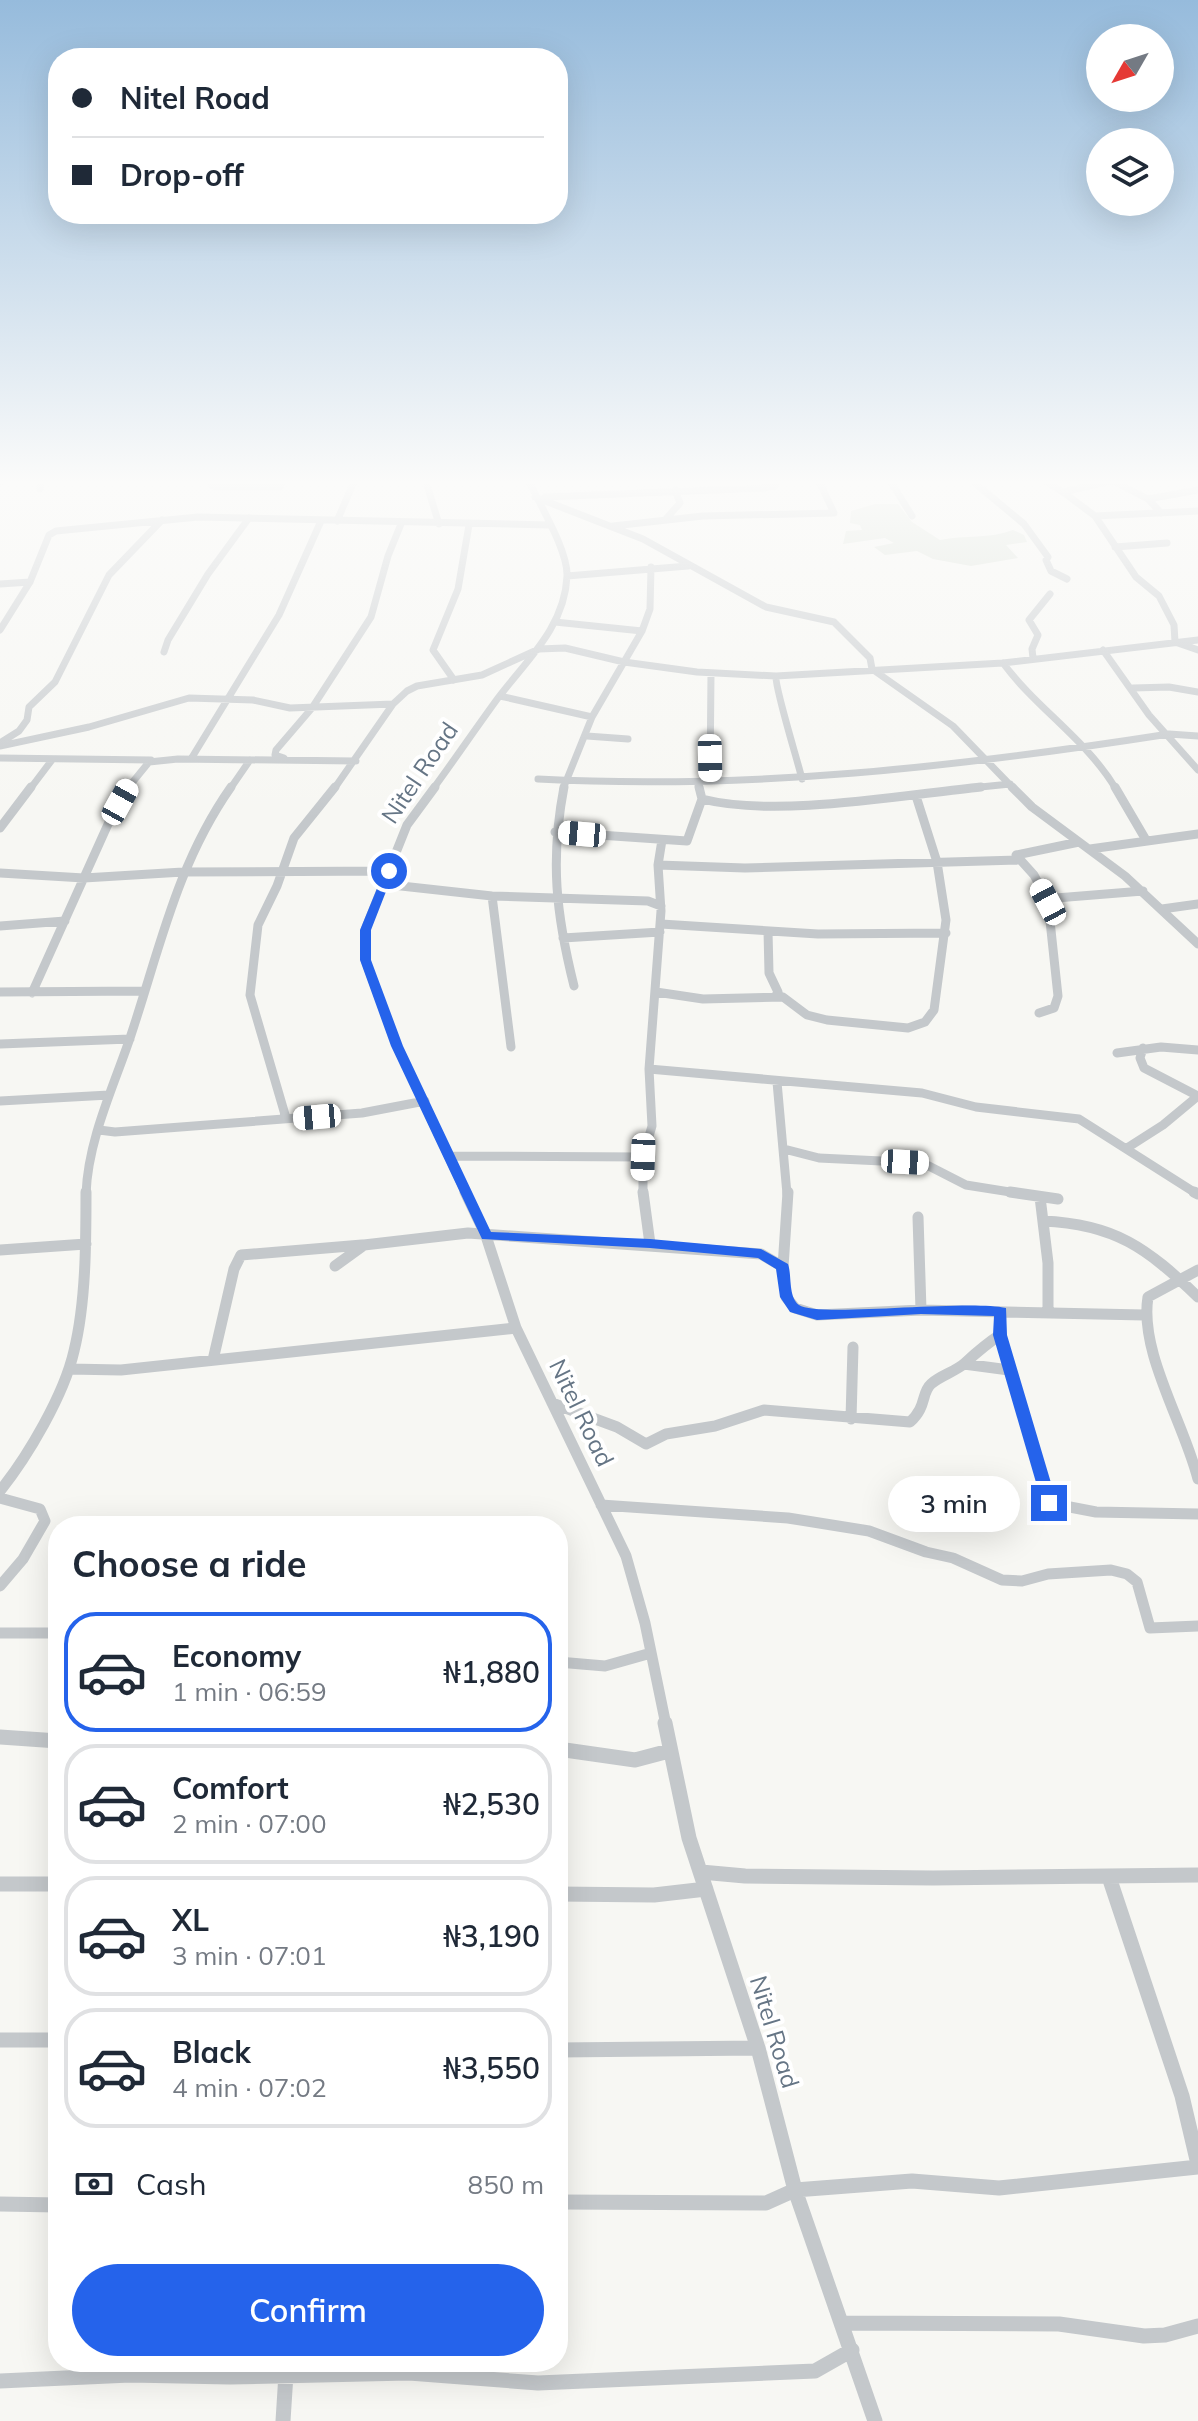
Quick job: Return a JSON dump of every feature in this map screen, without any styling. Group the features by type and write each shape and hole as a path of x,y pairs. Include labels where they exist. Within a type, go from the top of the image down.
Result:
{"street":[{"path":"0,630 4,617 23,592"},
{"path":"0,745 19,731 27,720 29,707 55,682 100,592"},
{"path":"164,652 197,592"},
{"path":"191,759 279,615 289,592"},
{"path":"286,759 275,755 276,750 312,708 371,617 378,592"},
{"path":"454,680 433,650 450,619 459,592"},
{"name":"Nitel Road","path":"563,592 555,622 539,649 500,696 407,825 365,930 365,960 397,1046 486,1236 516,1328 626,1556 651,1653 689,1838 758,2048 795,2190 875,2421"},
{"path":"574,986 555,896 555,832 565,781 587,736 592,717 642,631 650,609 650,592"},
{"path":"738,592 766,607 834,622 870,658 872,669 953,726 1032,807 1143,891 1198,944"},
{"path":"1154,592 1174,625 1175,642"},
{"path":"1033,658 1032,649 1038,635 1029,620 1050,594"},
{"path":"555,622 642,631"},
{"path":"286,1118 250,995 258,925 282,874 294,838 356,761 393,704 417,686 497,670 539,649 565,648 624,662 711,673 776,676 1003,663 1198,640"},
{"path":"1175,642 1198,650"},
{"path":"1103,650 1133,688 1149,715 1198,770"},
{"path":"1003,663 1018,685 1086,747 1104,769 1146,840"},
{"path":"710,781 711,673"},
{"path":"776,676 774,685 787,716 802,779"},
{"path":"1133,688 1169,687 1198,692"},
{"path":"500,696 592,717"},
{"path":"0,745 89,727 174,700 229,698 312,708 393,704"},
{"path":"538,779 698,784 710,781 802,779 897,772 1169,734 1198,736"},
{"path":"587,736 628,739"},
{"path":"0,758 356,761"},
{"path":"32,993 131,782 144,766 161,759"},
{"path":"0,828 52,760"},
{"path":"0,1491 25,1460 69,1369 75,1349 86,1244 86,1189 97,1135 183,872 191,849 216,806 250,760"},
{"path":"555,832 680,842 689,838 702,799 698,784"},
{"path":"702,799 725,805 771,806 916,796 1010,784"},
{"path":"656,992 703,999 783,997 807,1015 827,1020 917,1027 934,1010 946,933 937,862 916,796"},
{"path":"1090,849 1198,834"},
{"path":"650,1244 644,1214 643,1157 652,1126 649,1069 660,928 658,865 662,840"},
{"path":"1039,1013 1054,1008 1058,996 1048,902 1034,875 1016,855 1079,842"},
{"path":"658,865 745,868 1018,860"},
{"path":"0,873 84,878 183,872 282,874 389,871"},
{"path":"383,884 492,896 648,901 661,906"},
{"path":"1048,902 1056,898 1143,891"},
{"path":"492,896 511,1047"},
{"path":"1162,909 1198,904"},
{"path":"0,926 65,921"},
{"path":"563,938 660,928 818,934 946,933"},
{"path":"768,931 769,973 778,992 775,997"},
{"path":"0,992 143,991"},
{"path":"0,1044 130,1039"},
{"path":"1117,1053 1143,1048 1198,1050"},
{"path":"1127,1148 1163,1125 1198,1096 1144,1068 1140,1058 1143,1048"},
{"path":"649,1069 922,1093 1002,1111 1079,1119 1198,1194"},
{"path":"777,1082 788,1184 783,1267 786,1297 795,1308 817,1315 921,1310 1144,1315"},
{"path":"0,1101 109,1095"},
{"path":"97,1135 382,1111 425,1101"},
{"path":"784,1149 819,1158 923,1163 966,1185 1058,1199"},
{"path":"451,1156 643,1157"},
{"path":"1040,1197 1048,1263 1048,1313"},
{"path":"918,1217 921,1310"},
{"path":"1043,1221 1092,1225 1120,1237 1180,1279 1198,1297"},
{"path":"213,1360 234,1269 241,1255 468,1233 761,1254 783,1267"},
{"path":"0,1250 86,1244"},
{"path":"335,1266 364,1245"},
{"path":"1198,1270 1148,1297 1144,1315 1153,1355 1178,1416 1198,1479"},
{"path":"1001,1312 1000,1335 1009,1370 1045,1494 1054,1507 1198,1514"},
{"path":"69,1369 121,1370 516,1328"},
{"path":"552,1403 608,1423 646,1444 666,1434 715,1426 764,1410 910,1422 922,1411 926,1391 931,1384 964,1364 977,1349 1000,1335"},
{"path":"851,1419 853,1347"},
{"path":"964,1364 1009,1370"},
{"path":"0,1498 40,1509 45,1521 23,1559 0,1586"},
{"path":"601,1505 788,1518 869,1531 926,1552 953,1558 1002,1580 1022,1581 1048,1574 1111,1570 1127,1574 1137,1582 1150,1628 1198,1626"},
{"path":"0,1633 48,1633"},
{"path":"568,1663 605,1666 651,1653"},
{"path":"0,1737 48,1740"},
{"path":"568,1750 635,1760 669,1751"},
{"path":"701,1872 745,1876 933,1878 1198,1875"},
{"path":"568,2202 766,2203 795,2190 912,2181 999,2188 1181,2171 1198,2166 1182,2096 1109,1877"},
{"path":"0,1884 48,1884"},
{"path":"568,1894 654,1895 706,1889"},
{"path":"0,2040 48,2040"},
{"path":"568,2050 758,2048"},
{"path":"0,2204 48,2205"},
{"path":"842,2323 1059,2324 1144,2336 1165,2335 1198,2326"},
{"path":"258,2372 409,2373 538,2383 754,2375 815,2371 852,2350"},
{"path":"0,2381 190,2372"},
{"path":"283,2421 286,2374"}],"route":[{"path":"389,871 365,930 365,960 397,1046 486,1236 650,1244 761,1254 776,1260 783,1267 786,1297 795,1308 817,1315 921,1310 1001,1312 1000,1335 1049,1503"}]}
